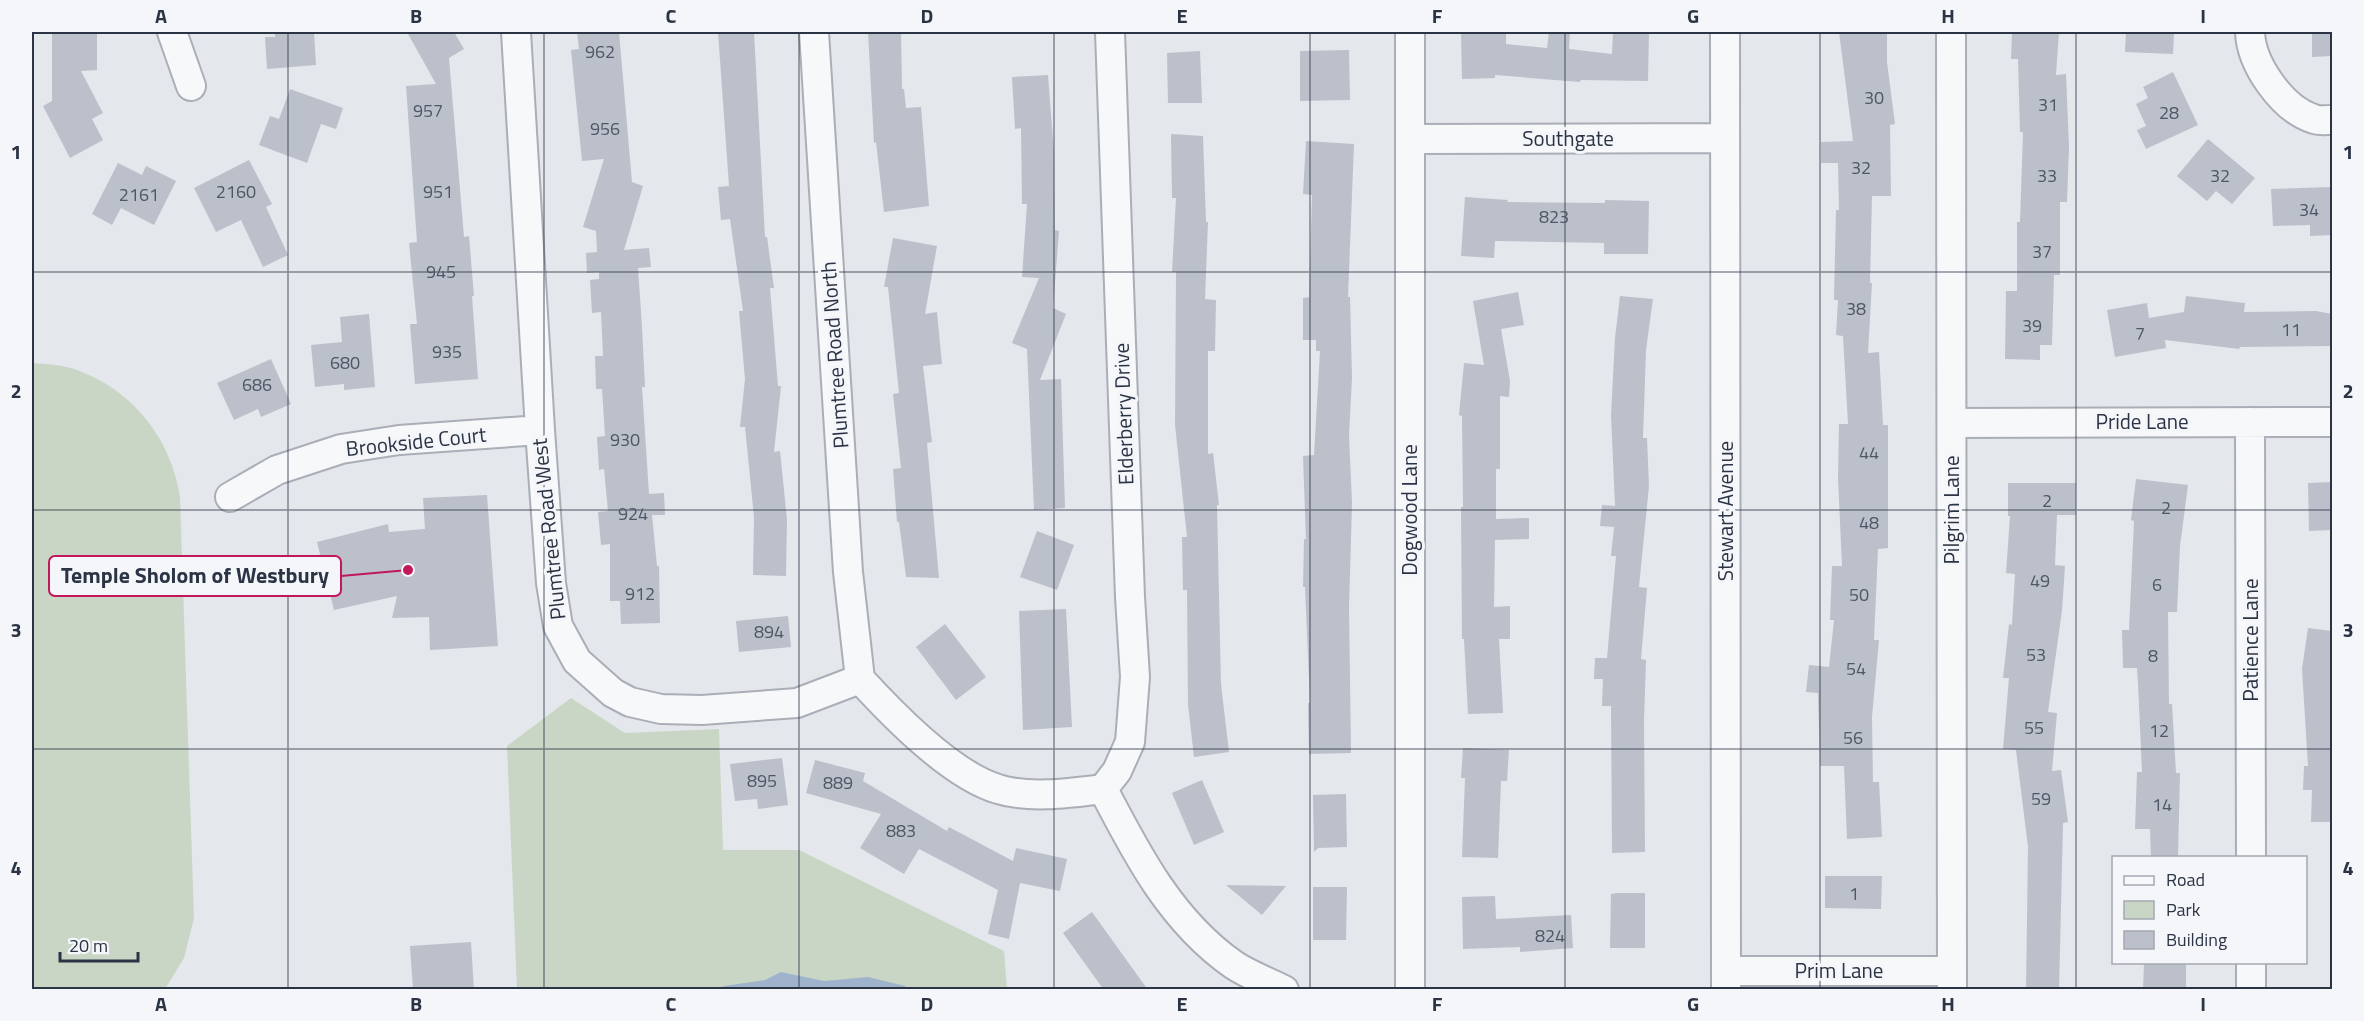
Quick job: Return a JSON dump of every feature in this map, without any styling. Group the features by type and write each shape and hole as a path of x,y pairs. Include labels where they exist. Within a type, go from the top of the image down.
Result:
{"street":[{"path":"172,32 191,86"},
{"name":"Plumtree Road West","path":"516,32 540,430 551,583 558,626 577,661 613,693 630,702 661,709 702,710 797,703 860,679"},
{"name":"Plumtree Road North","path":"814,32 848,572 860,679"},
{"name":"Elderberry Drive","path":"1103,789 1117,771 1130,742 1135,677 1110,32"},
{"name":"Dogwood Lane","path":"1410,32 1410,990"},
{"name":"Stewart Avenue","path":"1725,32 1726,980"},
{"name":"Pilgrim Lane","path":"1951,32 1952,980"},
{"path":"2250,32 2257,60 2282,100 2314,119 2332,120"},
{"name":"Southgate","path":"1410,139 1725,138"},
{"name":"Patience Lane","path":"2250,422 2251,856"},
{"name":"Pride Lane","path":"1952,423 2332,422"},
{"name":"Brookside Court","path":"230,496 277,470 341,449 399,440 540,430"},
{"path":"860,679 899,721 963,772 999,790 1048,795 1103,789 1127,835 1166,899 1198,936 1236,966 1284,990"},
{"path":"2251,964 2251,990"},
{"name":"Prim Lane","path":"1726,980 1952,980"}],"green space":[{"path":"32,363 77,370 97,379 132,404 158,437 168,456 180,497 194,918 184,958 165,989 32,989"},
{"path":"571,698 625,733 719,729 723,850 799,850 1004,951 1007,989 517,989 507,746"}],"water":[{"path":"781,972 824,981 868,977 905,986 907,989 716,989 765,980"}],"building":[{"path":"52,32 97,32 97,70 81,71 103,113 92,119 103,140 70,158 43,106 52,101"},
{"path":"275,32 314,32 316,65 267,69 265,37 275,37"},
{"path":"407,32 454,32 464,49 449,58 464,237 469,236 478,379 415,384 410,324 417,324 409,243 417,242 406,86 436,84"},
{"path":"577,32 619,32 632,182 643,186 624,250 649,248 651,267 638,268 649,494 664,493 665,515 652,515 657,566 659,566 660,623 621,624 620,601 610,601 610,544 601,545 598,512 608,511 604,469 599,470 597,437 605,436 602,389 596,389 595,356 603,356 601,312 592,313 590,280 599,279 599,272 587,273 586,253 597,252 596,231 583,227 604,159 582,161 571,50 579,49"},
{"path":"718,32 754,32 765,237 767,237 774,288 770,288 778,386 781,386 774,452 780,451 787,520 786,576 753,575 754,517 745,427 740,427 745,379 739,311 743,311 730,219 721,220 718,187 729,186"},
{"path":"868,32 901,32 902,89 904,89 906,108 921,107 929,206 884,212 876,142 874,143"},
{"path":"1461,32 1506,32 1506,44 1547,48 1549,32 1570,32 1569,49 1612,54 1613,32 1649,32 1648,81 1581,80 1580,82 1495,75 1495,78 1462,79"},
{"path":"1839,32 1887,32 1887,62 1895,124 1890,125 1891,196 1872,196 1870,283 1872,283 1868,353 1879,352 1883,425 1888,425 1888,548 1878,549 1874,640 1879,640 1872,717 1873,782 1879,782 1882,837 1847,839 1844,766 1820,766 1818,693 1806,692 1809,665 1829,667 1834,620 1830,620 1832,566 1842,566 1838,478 1839,424 1848,424 1843,336 1836,335 1838,300 1834,300 1836,210 1839,210 1838,163 1821,163 1821,142 1853,141"},
{"path":"2012,32 2059,32 2056,75 2066,74 2069,147 2067,202 2060,202 2060,275 2054,275 2052,345 2040,345 2040,360 2005,359 2006,291 2017,291 2017,222 2020,222 2023,132 2020,132 2018,59 2011,59"},
{"path":"2126,32 2174,32 2173,54 2125,52"},
{"path":"2312,32 2332,32 2332,56 2312,57"},
{"path":"1349,50 1350,100 1300,101 1300,51"},
{"path":"1200,51 1202,103 1168,103 1167,53"},
{"path":"2173,72 2198,125 2146,149 2137,130 2146,126 2136,104 2148,98 2143,87"},
{"path":"1048,75 1054,152 1055,230 1059,231 1053,308 1066,314 1040,380 1061,379 1065,508 1034,510 1027,349 1012,343 1039,278 1022,277 1027,204 1022,204 1021,128 1015,129 1012,77"},
{"path":"290,89 343,108 336,129 321,124 307,163 259,145 270,116 279,119"},
{"path":"1171,134 1203,136 1206,222 1208,222 1205,299 1216,300 1215,351 1208,351 1208,454 1213,453 1219,505 1217,505 1221,684 1229,752 1194,757 1188,705 1187,590 1183,590 1182,537 1187,537 1175,425 1176,272 1172,272 1176,198 1172,198"},
{"path":"2208,139 2255,178 2232,204 2216,191 2207,201 2177,176"},
{"path":"1306,141 1354,144 1348,297 1350,297 1352,378 1349,435 1352,503 1349,607 1351,753 1309,754 1308,703 1310,703 1305,587 1303,587 1304,539 1306,539 1303,456 1314,455 1320,351 1316,351 1316,340 1303,340 1303,298 1309,297 1312,195 1303,194"},
{"path":"249,160 272,204 266,207 288,255 263,267 241,220 216,232 194,188"},
{"path":"118,163 142,175 146,166 176,181 154,225 121,208 112,225 92,214"},
{"path":"2330,187 2332,235 2310,236 2310,225 2273,226 2271,189"},
{"path":"1465,197 1508,200 1507,202 1649,201 1648,254 1604,254 1604,243 1495,241 1494,258 1461,256"},
{"path":"893,238 937,246 925,314 937,312 942,364 923,366 932,442 927,443 939,578 906,577 899,522 897,522 893,469 901,468 893,394 899,393 888,287 884,287"},
{"path":"1518,292 1524,325 1501,329 1510,381 1509,397 1500,396 1500,469 1496,469 1496,519 1529,518 1529,539 1495,540 1494,607 1510,606 1510,639 1499,639 1503,713 1468,714 1464,639 1462,639 1462,416 1459,415 1464,363 1484,365 1473,301"},
{"path":"1620,296 1653,299 1646,350 1643,438 1647,438 1649,486 1639,587 1647,588 1641,659 1646,660 1645,852 1612,853 1611,706 1602,706 1603,679 1594,679 1595,658 1607,658 1616,556 1611,556 1614,527 1600,526 1602,505 1615,506 1611,415 1615,338"},
{"path":"2186,296 2245,303 2244,312 2316,311 2332,314 2332,346 2240,347 2239,349 2165,340 2166,348 2115,357 2107,310 2147,303 2149,318 2184,312"},
{"path":"369,314 375,387 344,390 344,384 315,387 311,345 342,342 340,317"},
{"path":"271,359 291,404 261,417 258,409 234,420 217,383"},
{"path":"2136,479 2188,485 2180,546 2177,612 2168,612 2169,704 2172,704 2176,773 2180,773 2178,856 2151,856 2150,829 2135,829 2137,772 2142,772 2138,683 2137,668 2123,668 2122,630 2129,630 2134,521 2131,520"},
{"path":"2332,482 2332,530 2309,531 2308,483"},
{"path":"2008,483 2076,483 2076,515 2057,515 2055,565 2065,566 2062,610 2048,712 2057,713 2052,771 2061,770 2068,822 2063,823 2059,990 2026,990 2028,847 2016,750 2003,749 2009,678 2003,678 2009,624 2012,625 2015,574 2006,573 2010,516 2008,516"},
{"path":"487,495 498,646 430,650 429,617 392,618 397,596 334,610 317,542 388,524 389,532 425,529 423,498"},
{"path":"1037,531 1074,545 1057,590 1020,577"},
{"path":"1066,609 1072,727 1023,730 1019,611"},
{"path":"788,616 791,647 739,652 736,621"},
{"path":"945,624 986,677 956,700 916,647"},
{"path":"2308,628 2332,631 2332,822 2311,822 2312,790 2303,790 2304,766 2308,766 2302,669"},
{"path":"1463,748 1509,750 1507,781 1501,781 1498,858 1462,857 1465,778 1461,778"},
{"path":"782,758 788,805 758,809 757,799 735,801 730,764"},
{"path":"815,760 865,773 863,781 947,831 949,827 1013,861 1016,848 1067,859 1060,891 1020,883 1009,939 988,934 998,890 919,849 904,874 860,848 881,814 806,793"},
{"path":"1202,780 1224,832 1194,845 1172,793"},
{"path":"1346,794 1347,847 1318,848 1314,852 1313,795"},
{"path":"1825,876 1882,876 1881,909 1825,908"},
{"path":"1226,885 1286,886 1262,915"},
{"path":"1313,887 1347,887 1346,940 1313,940"},
{"path":"1645,893 1645,948 1610,948 1611,894"},
{"path":"1495,896 1496,919 1571,915 1573,948 1520,952 1520,947 1463,949 1462,897"},
{"path":"1092,912 1148,990 1104,990 1063,933"},
{"path":"471,942 474,990 413,990 410,946"},
{"path":"2144,964 2186,964 2186,990 2143,990"}],"place":[{"name":"Temple Sholom of Westbury","path":"408,570"}]}
